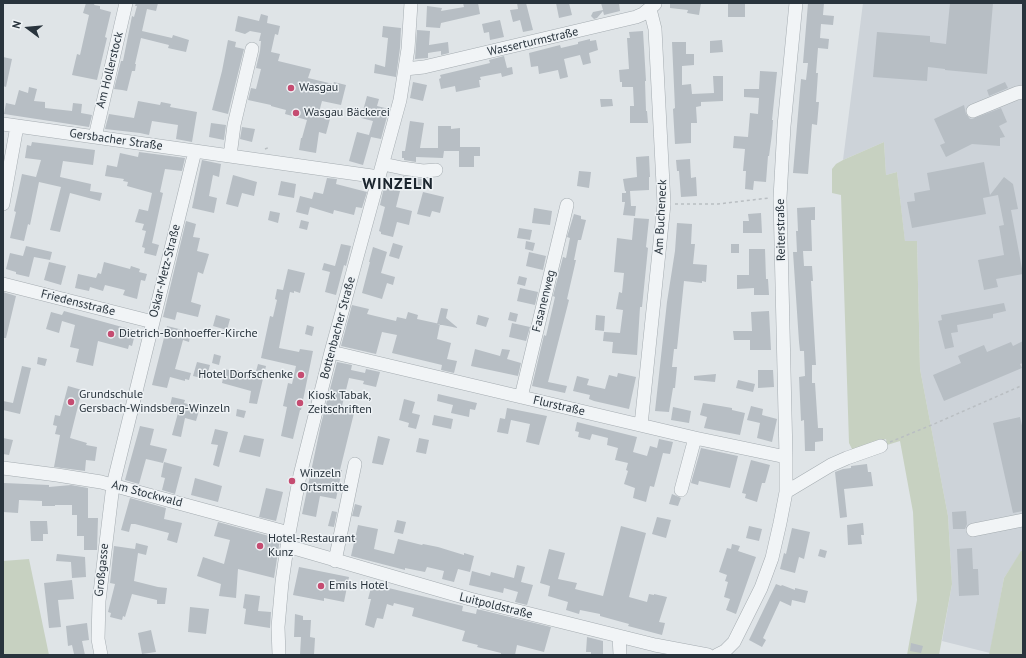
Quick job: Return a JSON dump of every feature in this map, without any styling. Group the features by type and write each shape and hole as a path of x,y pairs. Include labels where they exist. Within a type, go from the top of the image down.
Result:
{"street":[{"name":"Am Hollerstock","path":"95,137 126,3"},
{"name":"Bottenbacher Straße","path":"279,655 278,627 287,546 300,475 331,352 400,100 405,69 411,3"},
{"name":"Reiterstraße","path":"786,457 780,198 784,126 796,3"},
{"name":"Wasserturmstraße","path":"405,69 431,66 628,19 640,15 653,6"},
{"name":"Am Bucheneck","path":"641,425 664,204 653,6"},
{"path":"230,156 234,125 252,49"},
{"path":"973,111 1023,92"},
{"name":"Gersbacher Straße","path":"3,124 230,156 381,170 402,168 424,171 436,170"},
{"path":"3,204 17,126"},
{"name":"Oskar-Metz-Straße","path":"113,485 195,151"},
{"name":"Fasanenweg","path":"521,397 567,205"},
{"name":"Friedensstraße","path":"3,284 153,322"},
{"name":"Flurstraße","path":"331,352 695,438 786,457"},
{"path":"681,490 695,438"},
{"path":"786,492 831,465 881,446"},
{"path":"717,655 726,651 734,642 761,588 772,558 786,492 786,457"},
{"path":"335,561 355,464"},
{"name":"Am Stockwald","path":"3,468 84,478 289,533"},
{"name":"Großgasse","path":"101,655 98,632 99,601 113,485"},
{"path":"974,530 1023,520"},
{"name":"Luitpoldstraße","path":"287,546 470,599 619,636 700,654"},
{"path":"619,636 620,655"}],"path":[{"path":"664,204 718,204 757,199 780,198"},
{"path":"881,446 1023,385"}],"shaded area":[{"path":"863,3 1023,3 1023,551 1004,578 990,653 942,641 952,584 948,516 920,369 917,241 905,242 897,172 886,175 884,142 843,160"}],"green space":[{"path":"884,142 886,175 897,172 905,241 917,241 920,369 948,516 952,584 939,655 907,655 917,600 913,512 900,441 887,445 886,439 856,450 852,449 849,443 841,195 832,193 832,169 836,164 843,160"},
{"path":"1021,551 1023,551 1023,655 989,655 1004,578"},
{"path":"29,559 49,655 3,655 3,561"}],"building":[{"path":"86,3 95,3 94,5 100,6 100,9 111,12 105,37 107,38 97,80 72,75 77,54 80,55 89,15 83,13"},
{"path":"136,3 158,3 156,11 147,9 142,31 172,38 173,35 189,40 186,52 168,48 169,45 141,38 135,64 135,71 132,71 127,91 114,89 121,61 123,61 132,16 134,17 137,6 135,6"},
{"path":"463,3 478,3 480,14 441,23 440,28 426,27 427,6 442,8 441,11 464,7"},
{"path":"517,3 526,3 533,30 523,32 520,20 513,22 510,10 518,9"},
{"path":"556,3 569,3 572,15 559,18"},
{"path":"601,3 619,3 620,11 604,15 603,11 597,18 594,19 591,16 593,12 603,10"},
{"path":"670,3 701,3 699,15 687,13 688,10 670,8"},
{"path":"728,3 745,3 745,17 728,17"},
{"path":"808,3 824,3 823,15 834,16 833,25 821,24 820,38 829,39 828,49 818,48 816,102 819,102 817,125 812,124 808,174 793,173 801,79 806,80 808,63 803,63"},
{"path":"950,3 993,3 987,74 928,67 927,81 873,77 877,32 930,36 930,42 946,44"},
{"path":"261,14 268,16 267,23 280,26 278,35 275,34 271,52 280,54 278,61 311,69 308,78 333,84 334,82 346,85 341,105 322,101 318,116 330,119 326,134 319,132 316,153 299,150 307,120 285,114 286,110 248,100 251,88 256,89 261,69 256,68 260,51 261,41 259,41 261,33 250,31 245,34 235,31 238,16 259,21"},
{"path":"500,20 504,37 490,40 489,32 484,33 482,24"},
{"path":"383,26 401,28 396,77 374,73 375,64 385,67 388,38 382,37"},
{"path":"417,30 430,31 429,45 448,42 449,53 441,55 441,51 428,53 428,58 415,59"},
{"path":"643,31 646,111 648,123 630,123 630,106 634,106 633,87 622,87 619,70 629,69 627,38 630,38 629,32"},
{"path":"590,39 590,41 596,40 598,50 589,53 591,63 583,65 580,55 564,59 568,77 560,79 558,70 539,74 538,66 531,67 529,53 560,45 561,48 578,44 578,42"},
{"path":"228,40 236,42 235,47 244,49 228,114 212,110"},
{"path":"722,40 723,52 710,53 710,41"},
{"path":"672,42 686,42 686,54 694,54 694,65 682,66 682,85 691,84 692,94 714,93 713,76 723,76 723,101 701,102 701,106 696,107 697,123 691,123 691,143 675,144"},
{"path":"504,56 507,68 512,67 513,74 502,77 501,73 480,77 480,87 456,92 455,86 441,89 439,79 441,78 440,75 490,63 489,60"},
{"path":"3,57 12,59 6,87 3,86"},
{"path":"760,71 777,72 766,182 754,181 753,190 745,189 746,171 743,171 745,149 733,148 734,136 748,137 750,113 758,114 759,98 744,97 744,89 759,89"},
{"path":"413,82 427,85 423,101 410,98"},
{"path":"1005,82 1008,88 989,96 987,90"},
{"path":"29,87 37,89 34,101 45,102 45,108 72,111 73,103 82,104 81,113 92,115 89,127 4,114 6,103 15,105 19,90 28,93"},
{"path":"367,96 379,99 377,106 389,109 381,139 371,137 363,165 349,161 357,132 369,135 373,121 361,118"},
{"path":"600,99 612,99 613,106 601,107"},
{"path":"138,101 160,105 161,102 171,104 170,107 197,112 192,142 176,139 178,125 152,121 149,135 105,129 109,114 134,118"},
{"path":"964,105 966,114 970,119 1001,108 1007,122 999,126 1005,137 1000,138 1000,146 972,144 946,157 940,145 945,143 934,119"},
{"path":"410,121 424,123 420,148 438,148 438,126 451,126 451,129 460,128 460,147 480,147 480,156 474,156 474,167 459,167 459,151 444,151 443,158 416,157 416,162 404,160 404,158 402,158 402,151 405,151"},
{"path":"211,123 226,125 224,140 209,137"},
{"path":"242,127 255,129 252,142 240,139"},
{"path":"32,142 95,150 93,165 63,161 60,177 91,184 90,191 102,193 100,201 70,193 60,232 50,230 61,187 39,182 30,225 28,224 24,241 10,238 22,174 36,177 41,160 25,158 27,145 31,146"},
{"path":"139,152 185,158 182,171 165,169 160,192 163,193 152,243 159,245 156,256 144,253 145,248 142,247 146,231 142,230 144,224 135,222 139,209 148,211 152,193 127,186 128,182 123,181 124,179 105,176 107,165 117,167 120,153 138,157"},
{"path":"649,156 649,190 630,191 631,206 636,206 635,216 623,215 625,202 622,202 622,193 626,193 626,191 623,179 637,177 636,157"},
{"path":"690,159 691,178 696,177 697,196 681,197 679,171 677,171 676,160"},
{"path":"202,160 221,164 219,177 213,175 209,196 217,198 214,213 192,208"},
{"path":"984,162 990,195 1004,177 1013,184 1018,209 1011,210 1023,274 996,279 998,287 984,290 978,260 1004,255 999,226 1004,225 998,195 983,198 986,214 912,228 907,202 915,201 914,193 930,190 927,173"},
{"path":"579,171 591,172 589,188 577,186"},
{"path":"233,175 257,182 254,196 242,193 238,207 226,204"},
{"path":"403,176 423,179 422,187 402,183"},
{"path":"327,178 337,179 336,184 367,192 362,208 356,207 354,215 334,210 333,214 310,207 308,215 296,212 300,196 312,199 314,192 323,194"},
{"path":"281,181 296,184 294,198 278,195"},
{"path":"384,187 400,191 396,207 412,211 409,225 397,222 393,237 381,234 379,231 385,207 380,205"},
{"path":"423,192 444,197 440,213 432,211 430,217 417,214"},
{"path":"815,207 815,220 811,220 812,251 803,251 804,266 812,266 813,281 811,281 816,365 812,365 812,383 815,383 818,428 823,428 823,441 815,442 815,451 805,451 804,420 801,421 799,377 805,376 804,351 800,351 799,342 793,252 797,252 797,208"},
{"path":"534,208 552,211 550,225 532,223"},
{"path":"270,211 280,213 278,223 268,220"},
{"path":"761,213 762,233 743,233 743,221 749,221 748,214"},
{"path":"574,214 581,216 581,219 586,220 581,240 578,240 574,260 576,260 567,299 569,300 548,382 567,386 565,393 532,386 544,335 546,336 555,297 553,296 563,257 566,258 570,238 567,237"},
{"path":"634,218 649,219 646,247 648,248 642,307 640,307 637,355 612,353 613,342 603,341 604,332 620,333 623,310 616,309 619,292 622,293 624,273 614,272 617,238 632,240"},
{"path":"301,220 309,222 307,230 299,228"},
{"path":"186,221 196,224 193,237 200,238 197,251 209,254 203,274 198,272 191,302 201,305 198,317 177,312 175,320 163,317"},
{"path":"677,223 692,224 691,244 695,244 693,264 707,265 706,282 684,281 677,349 674,349 672,367 677,367 675,388 673,388 669,412 655,411 667,302 675,251"},
{"path":"519,228 532,230 530,240 517,238"},
{"path":"526,241 535,243 533,251 525,249"},
{"path":"393,243 403,246 399,259 389,256"},
{"path":"341,244 351,246 336,295 325,292 330,272 322,270 324,263 335,266"},
{"path":"731,244 739,244 739,253 731,253"},
{"path":"26,246 52,252 50,260 34,257 29,277 16,274 16,272 6,269 10,253 23,256"},
{"path":"373,247 387,252 381,273 395,277 393,285 387,283 382,299 362,293"},
{"path":"749,249 765,249 766,279 768,279 769,295 754,295 754,288 737,289 737,275 749,275"},
{"path":"529,252 546,256 543,270 526,266"},
{"path":"49,262 66,266 61,285 44,280"},
{"path":"104,262 130,269 131,266 140,269 139,272 147,274 145,281 141,280 137,299 123,295 125,290 105,285 103,291 90,287 89,291 75,288 78,274 96,278 98,273 101,274"},
{"path":"288,269 305,273 300,293 294,291 294,293 290,292 279,348 299,352 300,349 313,351 301,410 293,439 281,436 287,407 283,406 288,383 292,384 296,366 261,358 270,316 273,317 277,300 275,299 277,289 283,290"},
{"path":"519,276 527,278 525,286 517,284"},
{"path":"520,288 538,292 535,305 517,301"},
{"path":"3,292 16,296 6,338 3,338"},
{"path":"1004,303 1006,311 993,314 993,318 957,325 958,332 951,333 954,347 945,349 938,321 942,320 941,315"},
{"path":"352,305 369,309 367,314 396,321 397,317 406,319 408,312 418,315 417,319 440,324 437,339 451,343 447,359 457,361 454,373 441,370 442,365 392,353 397,335 382,332 376,354 341,346"},
{"path":"441,308 448,309 446,318 458,328 437,324"},
{"path":"64,311 133,330 132,333 135,334 132,346 129,345 128,349 98,341 93,366 76,362 79,349 70,347 75,325 62,321 59,333 46,329 51,312 62,315"},
{"path":"769,311 771,350 750,350 750,340 734,340 733,331 752,331 751,312"},
{"path":"510,312 518,314 516,322 508,320"},
{"path":"216,315 230,319 227,330 213,326"},
{"path":"478,315 489,318 486,327 476,324"},
{"path":"596,315 605,316 604,331 595,330"},
{"path":"512,323 530,327 526,341 509,337"},
{"path":"307,325 314,327 312,336 305,334"},
{"path":"167,326 191,332 189,342 183,340 175,369 191,373 189,380 185,379 185,381 170,377 167,388 152,385"},
{"path":"1023,341 1023,363 1020,364 1022,368 944,401 933,375 961,363 958,356 984,345 987,352 1011,342 1013,346"},
{"path":"475,349 500,356 502,349 510,350 507,359 521,363 518,376 471,366"},
{"path":"214,354 221,356 219,365 212,363"},
{"path":"38,357 47,359 45,366 37,364"},
{"path":"197,362 210,365 206,379 193,376"},
{"path":"337,362 352,365 351,370 365,373 366,369 380,372 376,387 363,384 364,381 349,378 342,406 355,409 340,470 342,470 336,499 320,496 316,517 302,514 321,424"},
{"path":"258,364 266,366 257,404 249,403 251,391 222,383 225,369 236,372 237,370 255,375"},
{"path":"22,366 31,368 20,414 3,410 3,401 13,403"},
{"path":"758,370 773,370 774,387 758,388"},
{"path":"618,373 636,377 629,409 594,401 589,399 590,395 573,391 577,376 589,379 587,385 605,389 609,375 617,377"},
{"path":"716,374 715,382 694,380 694,376"},
{"path":"738,380 755,384 753,392 736,388"},
{"path":"68,386 82,390 70,438 87,443 86,445 97,447 95,461 86,460 85,471 54,467 60,435 55,434 57,426 53,425 55,415 60,416"},
{"path":"438,394 477,403 475,410 470,409 469,417 451,413 453,405 437,401"},
{"path":"172,397 185,400 184,403 200,407 196,421 185,418 181,437 172,435 178,413 169,410"},
{"path":"404,399 415,402 412,413 420,415 416,429 408,427 409,423 399,420"},
{"path":"703,403 732,408 732,410 745,413 740,435 704,428 707,417 700,415"},
{"path":"751,406 763,409 762,415 777,419 772,442 757,438 760,423 747,420"},
{"path":"673,407 691,411 689,423 671,420"},
{"path":"507,408 547,416 539,445 526,442 530,424 511,420 508,434 497,432 500,418 505,419"},
{"path":"237,409 246,411 244,418 236,416"},
{"path":"434,415 453,419 451,429 432,425"},
{"path":"1020,417 1023,430 1023,511 1013,513 993,423"},
{"path":"577,422 637,437 633,452 647,456 650,446 657,448 659,439 673,442 670,454 663,453 654,487 650,486 646,502 633,498 635,488 624,484 628,471 626,470 628,463 615,460 618,448 607,445 608,438 592,434 590,440 578,437 579,432 575,431"},
{"path":"140,426 154,429 150,445 167,449 163,463 146,459 139,484 125,480"},
{"path":"215,429 228,432 219,467 213,465 218,445 211,444"},
{"path":"244,435 264,439 260,457 239,452"},
{"path":"378,436 390,439 383,465 372,463"},
{"path":"3,438 13,440 9,455 3,454"},
{"path":"419,438 429,440 426,454 416,452"},
{"path":"701,448 738,456 730,488 699,481 698,485 691,483"},
{"path":"751,460 770,465 765,483 762,483 757,502 745,498 746,494 742,493"},
{"path":"164,462 182,467 175,494 162,490 165,478 161,477"},
{"path":"867,464 868,472 871,472 873,486 844,489 847,517 840,518 835,472 851,468 851,466"},
{"path":"195,478 222,486 218,502 191,495"},
{"path":"4,483 49,485 49,487 71,485 88,488 88,518 98,518 97,550 84,550 84,536 77,536 77,515 72,515 72,505 42,506 42,501 19,500 18,513 3,512"},
{"path":"266,488 283,492 276,521 259,517"},
{"path":"672,494 681,498 678,506 669,504"},
{"path":"130,498 166,508 164,519 182,523 177,543 167,540 169,533 135,524 131,524 129,532 121,530"},
{"path":"355,504 362,506 359,517 352,516"},
{"path":"332,511 337,512 334,527 328,526"},
{"path":"966,511 967,524 965,529 953,529 952,512"},
{"path":"657,517 671,520 666,538 652,534"},
{"path":"397,520 406,522 403,534 394,532"},
{"path":"30,521 47,521 48,534 43,534 43,541 31,541"},
{"name":"Hotel-Restaurant Kunz","path":"218,522 280,539 274,578 238,569 236,598 219,596 221,584 197,576 203,557 224,564 230,540 214,536"},
{"path":"863,523 864,535 861,535 862,544 848,545 847,525"},
{"path":"358,525 378,529 374,549 394,554 398,539 438,547 464,555 464,553 474,556 470,572 458,569 454,582 442,579 444,571 427,567 425,572 405,568 405,570 351,556"},
{"path":"621,526 646,533 629,597 647,602 649,594 667,597 659,622 665,623 662,635 628,626 629,624 600,616 600,614 580,610 579,614 566,610 568,602 548,596 550,586 540,583 549,549 565,553 558,579 577,583 575,589 603,596"},
{"path":"749,526 762,529 759,541 746,538"},
{"path":"792,528 810,532 804,559 799,557 795,573 780,569 784,553 786,554"},
{"path":"136,543 148,546 146,555 138,553 134,581 167,588 165,604 157,604 157,600 132,594 125,617 123,616 122,620 110,617 111,613 108,612 115,584 110,583 114,546 135,549"},
{"path":"732,544 740,546 738,551 756,557 736,614 726,610 730,599 724,597 728,582 725,581 727,575 719,572 727,548 731,549"},
{"path":"972,548 973,569 978,569 979,595 959,596 957,549"},
{"path":"820,549 827,551 825,558 818,556"},
{"path":"57,554 85,557 86,577 72,578 71,562 56,561"},
{"path":"517,565 525,567 521,582 533,585 527,605 515,602 518,592 504,588 503,593 469,585 472,571 490,576 491,572 514,578"},
{"name":"Emils Hotel","path":"299,567 349,577 344,602 324,598 324,601 293,595"},
{"path":"72,580 74,599 58,600 61,627 49,628 44,583"},
{"path":"372,584 463,606 462,611 476,614 477,609 551,627 544,652 517,645 515,655 501,655 501,653 477,647 478,645 462,641 465,631 412,616 414,608 394,603 393,606 387,604 383,619 377,618 374,628 365,625 371,599 368,599"},
{"path":"776,584 795,590 795,588 808,591 805,603 792,600 791,606 780,601 763,638 766,640 762,647 749,640"},
{"path":"245,594 260,596 258,611 271,612 270,628 244,624 246,609 243,608"},
{"path":"190,607 209,609 206,634 188,632"},
{"path":"295,614 303,616 303,620 311,620 310,637 315,638 314,655 300,655 301,637 294,637"},
{"path":"87,623 89,640 82,641 85,655 76,655 74,654 72,645 68,646 66,626"},
{"path":"151,630 156,652 142,654 138,633"},
{"path":"587,637 603,641 603,655 591,655 591,652 586,652"},
{"path":"911,643 923,646 921,653 910,651"}],"place":[{"name":"Wasgau","path":"291,88"},
{"name":"Wasgau Bäckerei","path":"296,113"},
{"name":"Dietrich-Bonhoeffer-Kirche","path":"111,334"},
{"name":"Hotel Dorfschenke","path":"301,375"},
{"name":"Grundschule Gersbach-Windsberg-Winzeln","path":"71,402"},
{"name":"Kiosk Tabak, Zeitschriften","path":"300,403"},
{"name":"Winzeln Ortsmitte","path":"292,481"},
{"name":"Hotel-Restaurant Kunz","path":"260,546"},
{"name":"Emils Hotel","path":"321,586"}],"district":[{"name":"WINZELN","path":"398,184"}]}
